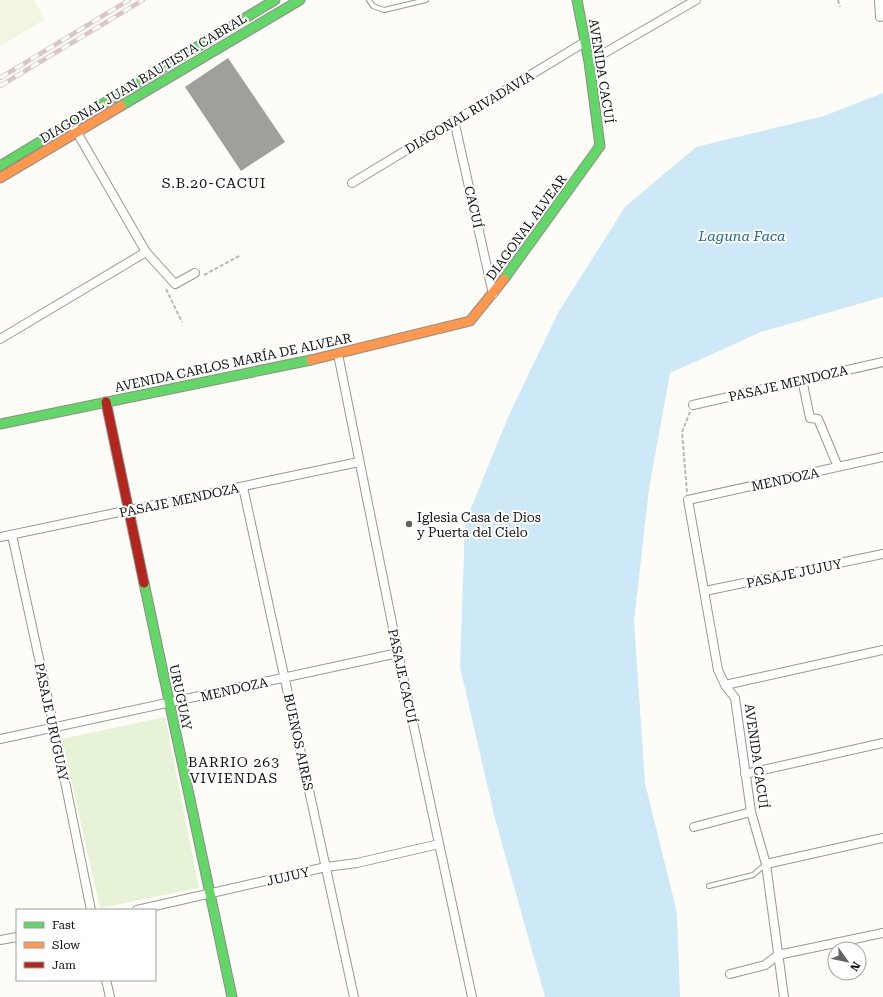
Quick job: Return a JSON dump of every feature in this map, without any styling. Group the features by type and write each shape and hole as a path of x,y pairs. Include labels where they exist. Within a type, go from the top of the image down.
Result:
{"street":[{"name":"DIAGONAL JUAN BAUTISTA CABRAL","path":"0,166 275,0"},
{"name":"DIAGONAL JUAN BAUTISTA CABRAL","path":"0,178 300,0"},
{"name":"AVENIDA CACUÍ","path":"576,0 589,62 600,146"},
{"path":"589,62 696,0"},
{"path":"879,0 880,17"},
{"name":"DIAGONAL RIVADAVIA","path":"352,183 585,42"},
{"path":"199,46 206,56"},
{"name":"CACUÍ","path":"454,120 493,294"},
{"path":"72,123 146,252 175,284 195,273"},
{"name":"DIAGONAL ALVEAR","path":"470,321 493,294 600,146"},
{"path":"0,339 146,252"},
{"name":"AVENIDA CARLOS MARÍA DE ALVEAR","path":"0,424 338,354 470,321"},
{"name":"PASAJE CACUÍ","path":"338,354 398,653 472,997"},
{"name":"PASAJE MENDOZA","path":"693,405 883,362"},
{"path":"802,380 810,418 818,419 838,467"},
{"name":"URUGUAY","path":"106,402 232,997"},
{"name":"MENDOZA","path":"688,500 883,457"},
{"name":"PASAJE MENDOZA","path":"0,537 359,462"},
{"name":"BUENOS AIRES","path":"243,487 354,997"},
{"name":"AVENIDA CACUÍ","path":"688,500 718,670 725,685 735,698 751,812 766,864 784,997"},
{"name":"PASAJE URUGUAY","path":"12,535 54,727 91,909"},
{"name":"PASAJE JUJUY","path":"705,591 883,554"},
{"path":"725,685 883,650"},
{"name":"MENDOZA","path":"0,739 398,653"},
{"path":"745,774 883,743"},
{"path":"694,827 751,812"},
{"path":"766,864 883,838"},
{"name":"JUJUY","path":"141,909 326,867 357,863 439,844"},
{"path":"730,974 765,965 778,955 883,933"},
{"path":"0,940 16,937"},
{"path":"106,981 110,997"}],"lane":[{"path":"369,0 373,6 384,10 426,0"},
{"path":"709,886 753,875 766,864"}],"path":[{"path":"838,0 840,7"},
{"path":"195,273 202,276 241,255"},
{"path":"175,284 166,289 182,322"},
{"path":"688,500 682,432 693,405"}],"green space":[{"path":"0,0 34,0 45,19 0,46"},
{"path":"165,717 199,888 100,908 62,739"}],"water":[{"name":"Laguna Faca","path":"883,93 883,297 761,332 670,373 649,489 634,621 645,783 677,913 680,997 545,997 495,819 460,667 465,523 509,415 558,313 625,207 696,147 824,116"}],"building":[{"path":"228,58 285,142 241,171 185,87"}],"railway":[{"path":"0,78 129,0"},
{"path":"0,86 143,0"}],"traffic: fast":[{"path":"0,166 275,0"},
{"path":"121,106 300,0"},
{"path":"504,279 600,146 589,62 577,0"},
{"path":"0,424 311,360"},
{"path":"144,583 232,997"}],"traffic: slow":[{"path":"0,178 121,106"},
{"path":"311,360 470,321 504,279"}],"traffic: jam":[{"path":"106,402 144,583"}],"place":[{"name":"Iglesia Casa de Dios y Puerta del Cielo","path":"409,524"}],"district":[{"name":"S.B.20-CACUI","path":"214,183"},
{"name":"BARRIO 263 VIVIENDAS","path":"234,770"}]}
